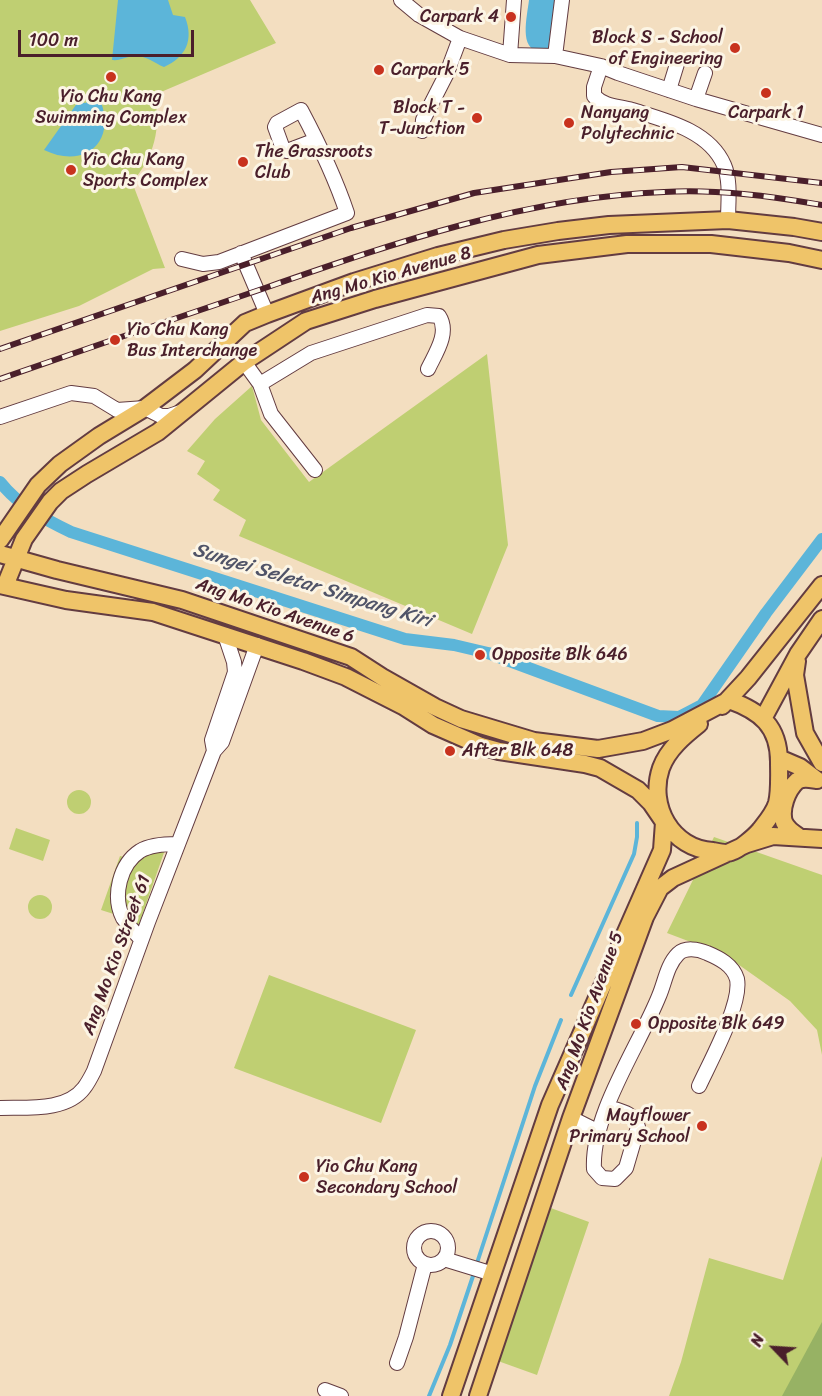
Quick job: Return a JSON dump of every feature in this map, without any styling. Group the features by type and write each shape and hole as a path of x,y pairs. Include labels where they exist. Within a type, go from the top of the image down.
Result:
{"main road":[{"name":"Ang Mo Kio Avenue 8","path":"3,537 38,484 60,464 99,436 145,408 195,370 244,323 267,314 354,282 438,256 504,240 609,225 728,220 822,232"},
{"name":"Ang Mo Kio Avenue 8","path":"3,586 24,539 50,502 61,491 158,432 244,362 306,321 407,290 538,255 627,244 711,244 789,253 822,260"},
{"name":"Ang Mo Kio Avenue 6","path":"0,554 182,600 351,657 386,680 461,719 534,741 598,748 643,741 672,730 729,700"},
{"path":"664,822 657,789 661,768 669,753 678,741 729,700 822,585"},
{"path":"3,586 66,600 153,612 257,645 346,677 471,742 499,751 600,768 638,790 678,838 695,848 731,852 773,836 822,839"},
{"path":"764,717 798,654 822,620"},
{"path":"798,654 795,675 805,733 822,763"},
{"path":"729,700 764,717 779,751 777,802 770,818 754,836 731,852"},
{"path":"625,783 646,781 657,765 656,750 643,741"},
{"path":"779,758 800,767 819,782"},
{"path":"798,837 784,822 783,807 787,795 797,782 804,778 819,782"},
{"path":"625,783 648,812 654,827 656,864"},
{"name":"Ang Mo Kio Avenue 5","path":"478,1396 571,1118 616,973 656,864 664,837 664,822"},
{"name":"Ang Mo Kio Avenue 5","path":"451,1396 487,1272 550,1105 645,916 660,888 692,869 731,852"}],"street":[{"path":"401,0 419,15 460,38 510,55 555,56 602,66 696,99 822,135"},
{"path":"510,55 514,0"},
{"path":"555,56 561,0"},
{"path":"422,131 423,120 447,73 460,38"},
{"path":"669,90 677,64"},
{"path":"602,66 594,87 594,96 599,101 684,127 714,148 724,166 728,183 728,220"},
{"path":"696,99 705,73"},
{"path":"182,259 204,264 219,262 347,213 334,176 316,140 301,110 275,125 284,149 289,151 316,140"},
{"path":"242,254 267,314"},
{"path":"260,384 311,353 427,315 439,316 443,323 442,337 428,369"},
{"path":"244,362 260,384 271,414 315,470"},
{"path":"0,417 71,393 94,396 117,410 145,408 161,416 186,411"},
{"name":"Ang Mo Kio Street 61","path":"214,751 212,740 235,672 225,635"},
{"name":"Ang Mo Kio Street 61","path":"0,1108 44,1107 67,1100 76,1096 84,1088 94,1071 177,844 214,751 222,742 257,645"},
{"path":"141,939 123,917 118,900 118,886 130,861 141,851 157,846 177,844"},
{"path":"608,1107 630,1115 637,1122 638,1127 626,1168 615,1179 602,1178 594,1169 593,1160 598,1132 608,1107 659,996 670,965 679,953 686,949 705,952 724,962 736,978 737,996 728,1022 699,1086"},
{"path":"571,1118 598,1132"},
{"path":"433,1231 441,1234 446,1242 447,1250 444,1259 437,1264 420,1262 415,1255 414,1246 417,1238 433,1231"},
{"path":"444,1259 487,1272"},
{"path":"397,1363 425,1264"},
{"path":"325,1390 340,1396"}],"green space":[{"name":"Yio Chu Kang Sports Complex","path":"0,0 250,0 276,43 154,95 157,119 154,142 146,163 132,182 165,268 153,269 79,306 0,331"},
{"path":"487,354 508,545 472,634 239,536 246,520 213,500 220,490 197,474 205,461 187,451 215,419 252,386 261,420 309,482"},
{"path":"74,790 84,790 91,797 91,807 84,814 74,814 67,807 67,797"},
{"path":"16,828 50,840 43,861 9,849"},
{"path":"714,837 822,875 822,1055 817,1030 790,1001 725,955 667,933"},
{"path":"167,844 136,933 123,917 101,910 120,856 132,859"},
{"path":"35,895 45,895 52,902 52,912 45,919 35,919 28,912 28,902"},
{"path":"269,975 416,1030 381,1123 234,1068"},
{"path":"822,1156 822,1396 669,1396 681,1362 709,1258 783,1280"},
{"path":"548,1207 589,1222 537,1375 498,1361"},
{"path":"822,1322 822,1396 782,1396"}],"water":[{"path":"118,0 168,0 173,15 185,17 188,25 188,40 183,53 164,67 140,56 112,60"},
{"path":"529,0 562,0 550,49 539,51 532,49 528,43 526,26"},
{"path":"87,100 101,102 104,130 100,141 93,149 71,156 58,155 44,150 78,102 86,103"}],"waterway":[{"name":"Sungei Seletar Simpang Kiri","path":"0,482 24,505 71,532 405,639 454,645 488,653 658,716 679,717 702,705 766,613 822,539"},
{"name":"Sungei Seletar Simpang Kiri","path":"612,698 617,703"},
{"path":"571,995 634,854 637,823"},
{"path":"476,1266 535,1086 561,1020"},
{"path":"429,1396 450,1345 474,1273"}],"railway":[{"path":"0,349 351,228 474,193 611,172 682,167 822,183"},
{"path":"0,379 362,255 461,225 512,213 613,196 684,191 743,194 822,205"}],"place":[{"name":"Carpark 4","path":"511,17"},
{"name":"Block S - School of Engineering","path":"735,48"},
{"name":"Carpark 5","path":"379,70"},
{"name":"Yio Chu Kang Swimming Complex","path":"111,77"},
{"name":"Carpark 1","path":"766,93"},
{"name":"Block T - T-Junction","path":"477,118"},
{"name":"Nanyang Polytechnic","path":"569,123"},
{"name":"The Grassroots Club","path":"243,162"},
{"name":"Yio Chu Kang Sports Complex","path":"71,170"},
{"name":"Yio Chu Kang Bus Interchange","path":"115,340"},
{"name":"Opposite Blk 646","path":"480,655"},
{"name":"After Blk 648","path":"450,751"},
{"name":"Opposite Blk 649","path":"636,1024"},
{"name":"Mayflower Primary School","path":"702,1126"},
{"name":"Yio Chu Kang Secondary School","path":"304,1177"}]}
